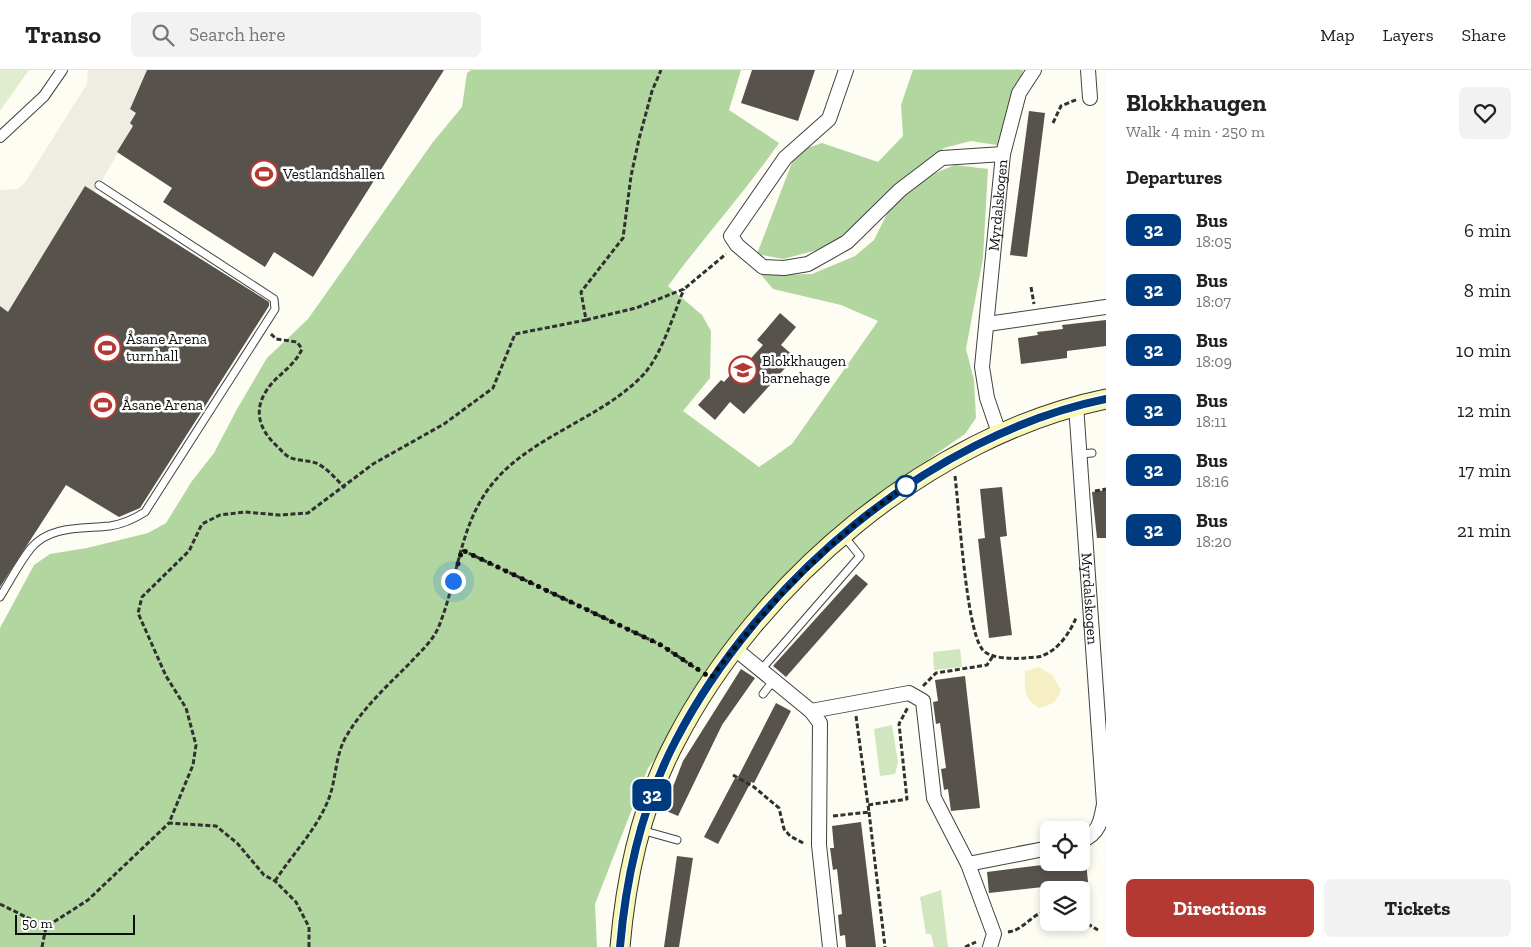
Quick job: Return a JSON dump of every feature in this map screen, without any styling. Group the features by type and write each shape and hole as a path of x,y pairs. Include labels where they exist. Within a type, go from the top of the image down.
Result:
{"main road":[{"path":"620,947 628,884 650,800 675,741 711,678 734,648 806,568 880,503 929,471 999,433 1076,405 1106,398"}],"street":[{"path":"0,137 44,96 62,70"},
{"path":"846,70 829,120 785,158 732,236 737,245 763,267 784,268 808,264 848,242 900,190 942,158 1003,154"},
{"name":"Myrdalskogen","path":"999,433 987,398 982,367 1003,154 1019,93 1034,70"},
{"path":"1088,70 1090,98"},
{"path":"987,324 1106,307"},
{"name":"Myrdalskogen","path":"1076,405 1086,454 1089,594 1104,804 1101,823 1090,837"},
{"path":"734,648 811,711 820,723 819,845 830,947"},
{"path":"811,711 910,693 923,701 934,798 968,864 992,941"},
{"path":"968,864 1040,850"}],"lane":[{"path":"0,597 31,547 48,535 79,527 110,526 131,520 145,512 275,309 274,299 100,185"},
{"path":"766,664 860,556 843,535"},
{"path":"763,694 773,681"},
{"path":"641,830 677,840"}],"path":[{"path":"586,320 581,292 623,238 631,176 637,148 652,91 661,70"},
{"path":"1053,123 1061,106 1074,100 1090,98"},
{"path":"42,947 46,927 88,900 170,823 193,765 196,745 186,708 166,676 138,613 142,597 189,551 202,524 220,515 245,512 279,515 308,513 345,488 373,464 444,424 493,388 515,334 636,308 684,289 737,245"},
{"path":"275,881 300,844 317,824 328,802 335,782 338,752 347,735 362,713 424,648 439,627 462,550 483,497 496,480 520,459 627,389 645,373 657,352 684,289"},
{"path":"276,339 297,342 302,349 296,362 274,380 264,393 258,411 260,424 270,439 289,457 316,463 330,472 345,488"},
{"path":"954,468 972,625 982,650 993,656 1021,658 1044,656 1070,633 1089,594"},
{"path":"462,550 661,645 711,678"},
{"path":"868,805 906,799 899,724 914,696 936,673 987,665 993,656"},
{"path":"855,703 885,947"},
{"path":"733,775 754,787 779,808 782,824 790,836"},
{"path":"820,817 869,812"},
{"path":"170,823 216,826 237,843 264,875 275,881 296,902 308,927 309,947"},
{"path":"0,904 46,927"},
{"path":"992,941 1016,931 1040,915"},
{"path":"1090,925 1098,930"}],"green space":[{"path":"0,70 29,70 0,111"},
{"path":"471,70 741,70 729,110 779,143 668,286 702,315 711,331 710,378 683,411 759,467 792,444 878,321 841,305 773,289 752,264 773,275 812,274 855,256 874,240 888,212 923,178 955,165 988,169 983,258 966,349 974,380 976,418 965,434 898,480 813,567 730,660 648,768 595,904 597,947 0,947 0,628 34,565 50,554 87,548 148,533 166,523 192,481 214,453 267,358 308,319 433,142 462,107 467,73"},
{"path":"913,70 1023,70 1003,146 971,141 944,148 829,247 783,259 757,254 796,152 822,143 878,162 903,136 901,105"},
{"path":"960,649 962,667 934,670 933,652"},
{"path":"892,725 898,762 895,774 880,776 874,729"},
{"path":"941,890 948,947 934,947 931,934 926,934 920,897"}],"sand":[{"path":"1039,667 1052,675 1061,690 1053,702 1039,708 1030,701 1026,692 1025,671"}],"shaded area":[{"path":"88,70 147,70 130,108 136,113 130,123 133,126 95,193 85,187 8,312 0,306 0,190 18,189 24,184 87,84"}],"building":[{"name":"Vestlandshallen","path":"147,70 444,70 313,277 274,252 265,267 163,202 172,188 117,152 133,126 130,123 136,113 130,109"},
{"path":"752,70 815,70 798,121 741,103"},
{"path":"1029,111 1045,113 1027,257 1010,255"},
{"name":"Åsane Arena","path":"85,186 269,302 269,306 140,508 119,517 66,485 0,587 0,306 8,312"},
{"path":"780,313 796,327 781,345 795,357 744,414 730,402 715,420 698,405 721,380 724,382 741,363 744,366 763,345 757,340"},
{"path":"1106,320 1106,346 1067,351 1067,358 1021,364 1018,338 1038,335 1037,332 1063,329 1062,325"},
{"path":"1002,487 1007,536 1000,537 1012,635 989,638 978,539 985,538 980,489"},
{"path":"1106,490 1106,538 1097,538 1092,492"},
{"path":"856,574 868,584 786,677 773,666"},
{"path":"741,669 755,678 722,725 678,816 664,810 683,761"},
{"path":"965,676 980,808 951,811 948,789 944,790 941,769 946,768 940,723 936,724 933,702 938,701 935,680"},
{"path":"776,703 791,711 754,783 751,782 718,844 704,837 735,778 737,779"},
{"path":"861,822 876,947 846,947 845,935 840,936 838,915 842,914 837,869 833,870 830,848 834,848 832,826"},
{"path":"677,856 693,858 679,947 664,947"},
{"path":"1040,865 1040,871 1087,871 1088,881 1040,881 1040,887 989,893 987,872"}],"bus line":[{"name":"32","path":"620,947 628,884 650,800 675,741 711,678 734,648 806,568 880,503 929,471 999,433 1076,405 1106,399"}],"place":[{"name":"Vestlandshallen","path":"264,174"},
{"name":"Åsane Arena turnhall","path":"107,348"},
{"name":"Blokkhaugen barnehage","path":"743,370"},
{"name":"Åsane Arena","path":"103,405"}],"route":[{"path":"453,581 462,550 661,645 711,678 734,648 806,568 880,503 913,482 906,486"}]}
